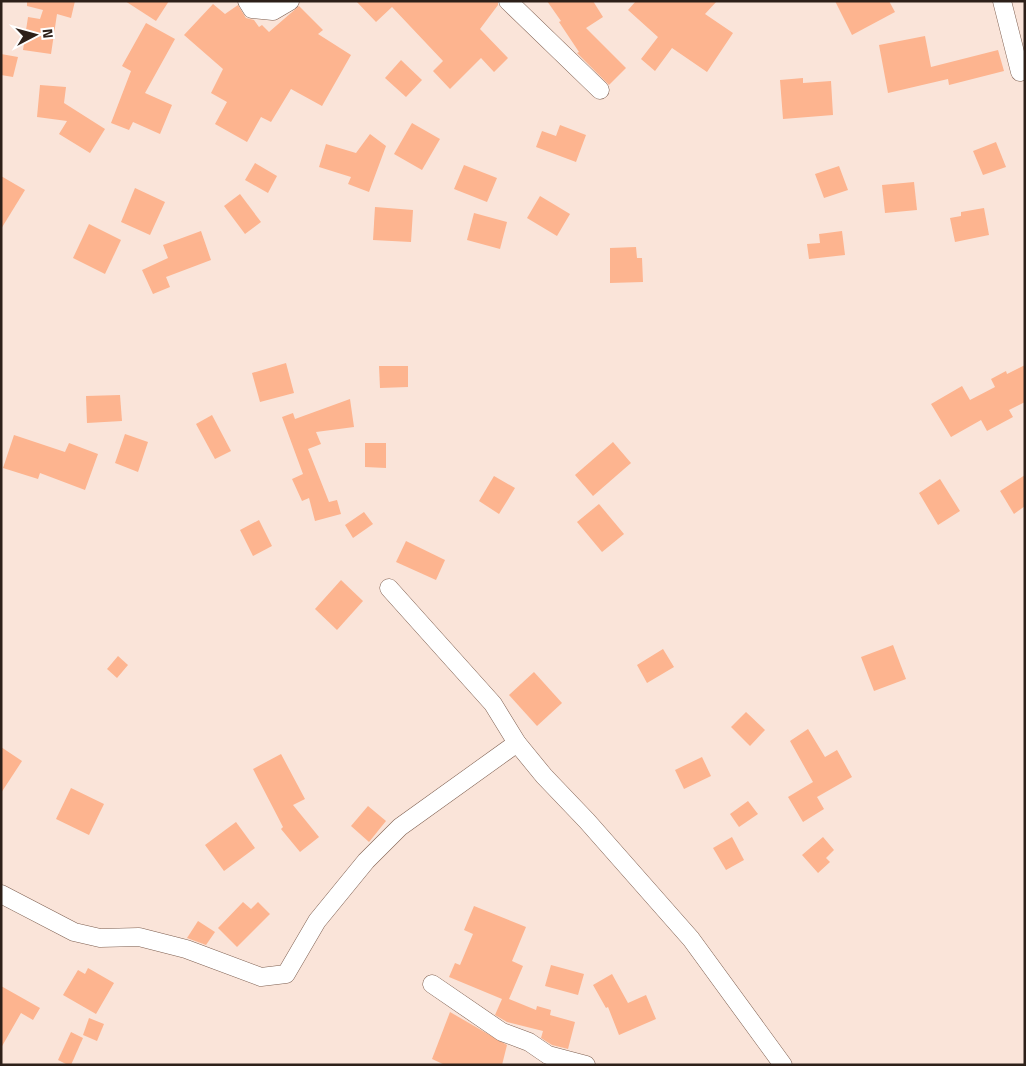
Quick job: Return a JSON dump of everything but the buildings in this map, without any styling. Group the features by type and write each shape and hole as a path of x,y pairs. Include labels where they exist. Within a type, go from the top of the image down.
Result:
{"street":[{"path":"247,1 252,9 273,11 290,1"},
{"path":"508,1 600,90"},
{"path":"1002,1 1020,72"},
{"path":"390,588 493,704 517,743 544,776 587,821 691,939 783,1065"},
{"path":"1,894 74,932 100,938 138,936 186,949 261,977 286,974 317,921 366,861 400,827 517,743"},
{"path":"432,984 502,1032 529,1042 548,1055 586,1065"}]}
